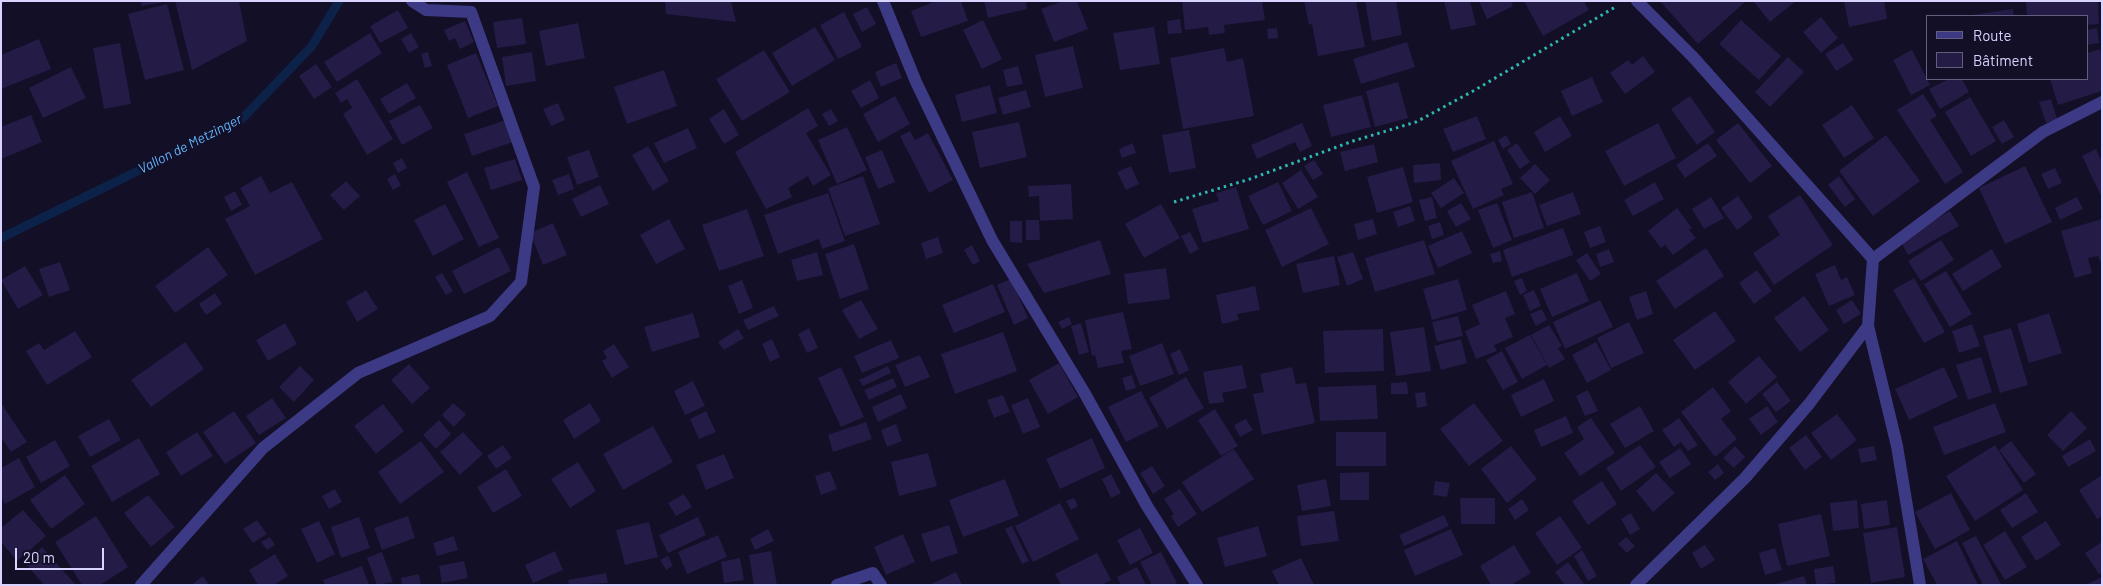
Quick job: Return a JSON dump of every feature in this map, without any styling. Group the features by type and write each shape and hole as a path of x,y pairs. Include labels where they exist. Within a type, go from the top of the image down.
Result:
{"street":[{"path":"141,585 263,448 358,373 490,316 521,282 534,186 471,12 426,10 412,1"},
{"path":"883,1 916,82 992,240 1084,392 1147,506 1197,585"},
{"path":"1637,1 1692,57 1874,258 1868,326 1897,446 1920,585"},
{"path":"1874,258 2043,132 2102,102"},
{"path":"1636,585 1745,478 1809,404 1868,326"},
{"path":"837,585 873,573 881,585"}],"path":[{"path":"1174,202 1250,179 1353,141 1416,122 1618,6"}],"building":[{"path":"141,1 164,1 164,2 142,6"},
{"path":"175,1 239,1 247,41 192,70"},
{"path":"665,1 731,1 736,22 666,14"},
{"path":"936,1 961,1 968,21 921,37 911,11"},
{"path":"984,1 1026,1 1027,9 988,18"},
{"path":"1063,1 1077,1 1088,29 1054,42 1041,9"},
{"path":"1182,1 1262,1 1265,20 1224,25 1225,33 1209,35 1208,27 1185,30"},
{"path":"1304,1 1356,1 1365,47 1318,56 1312,24 1309,25"},
{"path":"1365,1 1396,1 1402,35 1372,41"},
{"path":"1444,1 1470,1 1476,25 1451,30"},
{"path":"1479,1 1511,1 1513,6 1487,19"},
{"path":"1524,1 1584,1 1589,10 1543,36"},
{"path":"1660,1 1743,1 1744,3 1698,44"},
{"path":"1753,1 1796,1 1770,22"},
{"path":"1844,1 1884,1 1887,19 1849,27"},
{"path":"2098,1 2099,24 2088,25 2088,15 2027,15 2026,2"},
{"path":"167,4 184,70 145,80 128,14"},
{"path":"867,7 876,24 862,32 853,14"},
{"path":"2013,9 2014,15 1971,15"},
{"path":"398,10 408,28 380,43 370,26"},
{"path":"844,12 862,47 838,59 820,25"},
{"path":"1821,17 1838,38 1821,53 1803,32"},
{"path":"522,18 526,44 497,48 493,22"},
{"path":"1180,19 1182,33 1168,34 1167,21"},
{"path":"983,20 1002,59 982,69 963,30"},
{"path":"1741,20 1781,56 1759,80 1719,44"},
{"path":"465,21 474,42 460,49 455,38 449,41 444,30"},
{"path":"578,23 585,58 546,66 539,31"},
{"path":"815,27 835,60 792,86 772,53"},
{"path":"1154,27 1160,64 1120,70 1113,33"},
{"path":"1277,28 1278,38 1268,39 1267,29"},
{"path":"2097,28 2099,43 2088,45 2088,30"},
{"path":"370,33 382,53 337,82 324,62"},
{"path":"411,33 419,47 409,53 401,39"},
{"path":"39,39 51,69 1,89 1,55"},
{"path":"1407,42 1415,67 1361,84 1353,59"},
{"path":"120,43 131,104 104,109 93,48"},
{"path":"1843,43 1854,60 1836,71 1825,54"},
{"path":"1073,46 1083,88 1045,97 1035,55"},
{"path":"1224,48 1227,62 1243,58 1254,116 1183,129 1170,58"},
{"path":"2100,49 2102,56 2102,91 2058,105 2050,80 2088,80 2088,53"},
{"path":"764,50 790,92 742,121 716,79"},
{"path":"1912,50 1930,85 1911,95 1893,60"},
{"path":"428,52 432,66 425,68 421,54"},
{"path":"532,52 536,81 506,86 502,57"},
{"path":"476,53 498,106 468,118 447,65"},
{"path":"1643,56 1655,72 1625,94 1610,73 1628,60 1632,65"},
{"path":"1788,57 1804,72 1770,107 1755,92"},
{"path":"896,63 902,78 881,87 875,72"},
{"path":"316,64 332,87 314,99 299,76"},
{"path":"1018,66 1023,84 1007,87 1003,70"},
{"path":"71,67 86,98 43,118 29,88"},
{"path":"664,70 677,106 627,124 614,87"},
{"path":"1592,77 1603,102 1572,116 1561,91"},
{"path":"357,79 393,139 367,155 343,114 352,108 347,99 341,103 335,93"},
{"path":"870,80 879,98 861,108 851,91"},
{"path":"1947,80 1963,80 1969,92 1940,109 1929,89"},
{"path":"1398,82 1408,118 1375,127 1366,91"},
{"path":"407,83 416,98 389,114 380,99"},
{"path":"990,85 997,113 962,122 955,95"},
{"path":"1026,90 1031,107 1003,115 998,98"},
{"path":"1923,94 1937,116 1930,120 1963,172 1945,184 1897,110"},
{"path":"1362,95 1371,127 1331,137 1323,105"},
{"path":"895,96 910,124 878,142 863,114"},
{"path":"1690,96 1715,132 1697,145 1671,109"},
{"path":"1970,97 1996,141 1971,156 1945,112"},
{"path":"2051,99 2057,119 2046,123 2039,102"},
{"path":"558,103 565,120 551,126 543,109"},
{"path":"420,105 433,128 402,145 389,121"},
{"path":"1852,105 1874,138 1844,158 1822,125"},
{"path":"808,108 818,126 806,133 831,175 813,186 808,176 788,188 792,197 766,209 735,152"},
{"path":"724,109 739,135 724,144 709,119"},
{"path":"831,109 838,121 829,126 822,114"},
{"path":"31,115 42,142 1,159 1,127"},
{"path":"1477,116 1486,139 1453,152 1443,129"},
{"path":"1560,116 1572,136 1545,152 1534,132"},
{"path":"506,120 513,142 472,156 464,134"},
{"path":"2004,120 2014,137 2002,144 1992,127"},
{"path":"1019,122 1027,157 980,168 972,132"},
{"path":"1302,123 1312,146 1300,152 1295,142 1257,159 1251,145"},
{"path":"1658,123 1676,158 1624,186 1605,151"},
{"path":"1738,123 1772,166 1750,183 1716,140"},
{"path":"847,127 867,170 837,184 818,140"},
{"path":"688,128 697,148 664,163 654,143"},
{"path":"1189,130 1196,168 1169,173 1162,135"},
{"path":"910,131 915,140 928,133 953,180 929,193 900,136"},
{"path":"1506,135 1511,144 1503,149 1498,140"},
{"path":"1886,135 1920,181 1873,216 1839,171"},
{"path":"1494,141 1513,184 1501,189 1504,195 1473,209 1451,161"},
{"path":"1133,143 1136,153 1122,158 1119,149"},
{"path":"1517,143 1530,162 1520,169 1507,150"},
{"path":"1708,143 1717,156 1685,178 1676,165"},
{"path":"1374,144 1378,162 1345,171 1340,152"},
{"path":"648,146 669,181 653,191 632,155"},
{"path":"2096,149 2102,162 2102,198 2082,156"},
{"path":"589,150 599,177 577,185 567,157"},
{"path":"882,150 895,182 878,189 865,157"},
{"path":"402,158 407,168 398,173 393,163"},
{"path":"515,159 522,180 491,190 484,168"},
{"path":"1314,160 1323,174 1313,180 1304,166"},
{"path":"1440,163 1441,180 1414,183 1413,165"},
{"path":"1535,164 1550,180 1535,194 1520,178"},
{"path":"1131,166 1139,184 1126,190 1117,172"},
{"path":"2025,166 2052,222 2005,244 1979,188"},
{"path":"1403,167 1413,202 1377,213 1367,177"},
{"path":"2055,168 2062,183 2048,189 2041,174"},
{"path":"1301,170 1318,197 1298,209 1282,183"},
{"path":"467,172 499,238 479,247 447,182"},
{"path":"395,174 401,185 393,190 387,179"},
{"path":"569,174 574,189 558,195 552,180"},
{"path":"261,176 270,193 292,182 323,239 255,275 225,219 250,206 240,188"},
{"path":"863,176 880,224 845,236 828,188"},
{"path":"1839,176 1855,199 1845,207 1828,185"},
{"path":"1454,178 1464,193 1441,208 1431,193"},
{"path":"346,181 360,196 344,210 330,195"},
{"path":"1278,182 1292,211 1263,225 1248,196"},
{"path":"1655,182 1664,199 1633,216 1624,200"},
{"path":"1071,184 1073,219 1040,221 1039,196 1029,197 1028,186"},
{"path":"600,185 609,204 581,217 572,199"},
{"path":"1236,187 1249,229 1203,243 1192,209 1219,201 1216,193"},
{"path":"235,191 242,205 231,211 224,197"},
{"path":"1532,192 1544,228 1514,238 1502,202"},
{"path":"1573,192 1581,214 1547,226 1539,205"},
{"path":"828,193 845,241 822,249 819,239 778,254 764,215"},
{"path":"1800,195 1833,245 1774,285 1753,253 1780,235 1768,216"},
{"path":"1738,196 1753,218 1737,230 1721,208"},
{"path":"1432,197 1437,218 1425,221 1419,200"},
{"path":"1711,197 1724,218 1704,229 1692,209"},
{"path":"2077,197 2083,209 2060,220 2055,208"},
{"path":"1461,203 1471,219 1456,227 1447,211"},
{"path":"1497,203 1512,240 1493,248 1478,210"},
{"path":"445,204 464,239 433,256 414,220"},
{"path":"1161,204 1180,238 1144,258 1125,224"},
{"path":"1410,206 1415,221 1398,227 1393,212"},
{"path":"1311,208 1329,244 1282,267 1265,230"},
{"path":"1677,208 1692,228 1689,230 1696,238 1673,255 1665,245 1661,248 1648,231"},
{"path":"747,209 764,256 719,271 702,225"},
{"path":"1950,211 1959,226 1908,255 1900,240"},
{"path":"669,219 685,249 656,264 640,235"},
{"path":"1373,219 1377,234 1358,240 1354,224"},
{"path":"2102,219 2102,266 2098,256 2088,258 2092,273 2075,278 2061,231"},
{"path":"1026,220 1039,220 1040,240 1026,240"},
{"path":"1010,221 1022,221 1022,243 1010,242"},
{"path":"1440,222 1444,235 1432,239 1428,226"},
{"path":"553,223 567,255 543,265 530,233"},
{"path":"1600,226 1606,242 1590,248 1584,232"},
{"path":"1563,228 1573,255 1512,277 1503,250"},
{"path":"1462,231 1472,253 1438,268 1428,246"},
{"path":"1190,232 1199,249 1190,254 1181,236"},
{"path":"938,237 943,253 926,259 921,243"},
{"path":"1100,240 1111,274 1044,293 1027,264"},
{"path":"1424,240 1435,274 1375,292 1365,258"},
{"path":"1941,240 1954,260 1921,281 1908,261"},
{"path":"854,244 869,289 840,299 825,254"},
{"path":"972,245 980,261 973,265 964,250"},
{"path":"208,247 228,275 175,313 155,286"},
{"path":"499,247 511,271 464,294 452,271"},
{"path":"1706,248 1724,276 1675,309 1656,281"},
{"path":"1609,249 1614,262 1600,267 1596,254"},
{"path":"1992,249 2002,267 1963,291 1952,274"},
{"path":"1500,251 1502,261 1493,263 1490,254"},
{"path":"817,252 823,275 797,281 791,260"},
{"path":"1353,252 1363,279 1347,286 1337,257"},
{"path":"1587,253 1601,274 1590,281 1576,260"},
{"path":"1334,256 1340,285 1303,293 1296,264"},
{"path":"60,262 70,290 49,297 39,269"},
{"path":"1835,265 1841,280 1847,277 1855,295 1829,306 1815,274"},
{"path":"25,266 43,295 18,309 1,280"},
{"path":"1166,268 1170,299 1128,304 1124,274"},
{"path":"1757,270 1772,291 1754,304 1739,283"},
{"path":"1946,271 1972,314 1950,327 1924,284"},
{"path":"442,273 453,291 446,295 435,277"},
{"path":"1577,273 1589,301 1552,317 1540,289"},
{"path":"1522,278 1527,291 1520,295 1514,281"},
{"path":"1914,278 1945,332 1924,343 1893,290"},
{"path":"1011,279 1028,318 1014,325 997,285"},
{"path":"1458,279 1467,310 1432,320 1423,289"},
{"path":"742,280 753,308 739,314 728,286"},
{"path":"993,284 1005,312 954,333 942,305"},
{"path":"1255,286 1260,310 1237,314 1239,320 1222,324 1216,295"},
{"path":"366,290 378,309 357,322 346,302"},
{"path":"1534,290 1541,306 1530,311 1523,295"},
{"path":"1506,291 1515,314 1505,318 1513,337 1494,345 1497,351 1476,359 1465,331 1480,324 1472,305"},
{"path":"1646,291 1653,314 1637,320 1629,297"},
{"path":"215,293 222,304 206,315 199,304"},
{"path":"1804,296 1829,330 1800,352 1774,318"},
{"path":"861,300 878,329 859,339 842,310"},
{"path":"1600,300 1613,327 1565,349 1553,322"},
{"path":"1852,300 1861,314 1844,324 1836,310"},
{"path":"774,306 779,316 748,330 743,320"},
{"path":"1542,309 1547,320 1536,326 1530,314"},
{"path":"1715,311 1736,341 1695,370 1673,340"},
{"path":"1123,312 1132,349 1121,351 1124,363 1098,368 1095,355 1092,356 1085,320"},
{"path":"693,313 700,337 652,352 644,327"},
{"path":"2049,313 2062,353 2029,363 2017,324"},
{"path":"1458,316 1463,336 1437,342 1432,322"},
{"path":"1069,317 1072,324 1062,329 1058,322"},
{"path":"1629,322 1644,353 1611,368 1597,338"},
{"path":"285,323 297,344 268,361 256,340"},
{"path":"1081,323 1089,352 1079,355 1071,326"},
{"path":"1972,324 1980,346 1959,353 1952,331"},
{"path":"1549,325 1562,346 1558,348 1565,359 1549,368 1531,335"},
{"path":"1424,327 1431,371 1396,376 1390,332"},
{"path":"809,328 818,348 807,353 798,334"},
{"path":"2011,328 2028,385 2000,393 1983,336"},
{"path":"738,329 744,338 724,350 718,342"},
{"path":"1383,329 1384,371 1325,373 1323,331"},
{"path":"75,331 92,357 47,385 26,351 39,343 44,350"},
{"path":"1003,332 1017,371 955,394 941,354"},
{"path":"1530,335 1547,365 1522,379 1505,348"},
{"path":"772,339 780,357 770,362 762,344"},
{"path":"1461,339 1467,363 1441,370 1434,346"},
{"path":"891,340 899,358 862,373 854,356"},
{"path":"185,342 204,369 151,407 131,380"},
{"path":"1596,342 1611,370 1587,383 1572,355"},
{"path":"1162,343 1174,374 1140,386 1129,356"},
{"path":"614,344 629,367 612,378 602,361 607,358 603,351"},
{"path":"1180,349 1189,370 1179,375 1170,354"},
{"path":"1502,351 1518,382 1503,390 1486,360"},
{"path":"920,355 930,377 905,387 895,365"},
{"path":"1759,356 1777,377 1746,404 1728,382"},
{"path":"1981,357 1992,392 1968,400 1956,365"},
{"path":"1059,363 1078,397 1048,414 1029,380"},
{"path":"409,364 430,388 412,404 391,380"},
{"path":"1242,365 1247,388 1222,393 1224,402 1209,404 1203,372"},
{"path":"300,366 314,380 294,402 279,387"},
{"path":"888,366 891,373 863,386 859,380"},
{"path":"841,367 864,417 841,427 818,378"},
{"path":"1292,367 1296,384 1306,383 1315,423 1262,435 1253,394 1264,392 1260,374"},
{"path":"1944,367 1958,397 1909,420 1895,389"},
{"path":"1132,375 1136,388 1126,391 1122,378"},
{"path":"1186,377 1204,408 1167,429 1149,398"},
{"path":"893,378 897,387 869,400 864,390"},
{"path":"1544,379 1554,401 1521,417 1511,395"},
{"path":"693,381 705,406 685,415 674,391"},
{"path":"1407,382 1408,394 1391,394 1391,383"},
{"path":"1777,382 1791,401 1776,412 1762,394"},
{"path":"1376,385 1378,419 1320,421 1318,387"},
{"path":"1713,387 1731,411 1721,419 1737,439 1715,457 1681,412"},
{"path":"1588,390 1598,411 1585,416 1576,396"},
{"path":"1141,391 1159,426 1126,442 1108,407"},
{"path":"1425,392 1427,406 1417,408 1415,393"},
{"path":"901,394 907,408 878,422 872,407"},
{"path":"1003,395 1010,412 994,418 987,400"},
{"path":"272,398 286,418 259,435 246,416"},
{"path":"1028,398 1040,427 1023,434 1011,405"},
{"path":"1,403 27,442 11,452 1,437"},
{"path":"453,403 466,414 454,427 442,415"},
{"path":"590,403 601,421 574,439 563,420"},
{"path":"1474,403 1503,441 1469,466 1440,429"},
{"path":"1995,403 2006,432 1944,455 1933,427"},
{"path":"383,404 404,431 376,454 354,426"},
{"path":"1640,406 1654,431 1625,448 1610,424"},
{"path":"1767,406 1778,422 1761,435 1749,419"},
{"path":"1215,409 1238,446 1221,456 1198,420"},
{"path":"234,411 256,443 225,464 203,432"},
{"path":"706,411 716,432 699,439 690,419"},
{"path":"2071,411 2087,428 2063,451 2047,435"},
{"path":"1837,414 1857,440 1831,460 1811,433"},
{"path":"1566,416 1573,433 1541,447 1534,430"},
{"path":"1591,418 1615,453 1580,476 1564,453 1584,439 1577,427"},
{"path":"1679,418 1698,445 1688,451 1681,442 1674,447 1662,430"},
{"path":"109,419 121,440 90,457 78,436"},
{"path":"1246,419 1253,430 1240,437 1234,425"},
{"path":"439,420 451,434 436,449 423,435"},
{"path":"866,422 872,439 833,452 828,435"},
{"path":"896,424 902,441 887,447 881,430"},
{"path":"653,426 673,462 623,490 603,454"},
{"path":"197,432 213,456 181,476 166,452"},
{"path":"463,432 483,454 460,475 440,452"},
{"path":"1336,432 1386,432 1386,466 1336,466"},
{"path":"1806,435 1822,457 1805,470 1789,448"},
{"path":"139,438 160,474 112,502 91,466"},
{"path":"1092,438 1105,468 1060,489 1046,459"},
{"path":"2090,439 2096,451 2068,467 2062,456"},
{"path":"55,440 70,466 41,483 26,457"},
{"path":"421,441 444,472 400,504 378,472"},
{"path":"2011,441 2036,474 2024,483 1999,450"},
{"path":"503,445 512,458 496,469 487,456"},
{"path":"1640,445 1656,467 1621,491 1606,468"},
{"path":"1995,445 2023,490 1975,521 1946,476"},
{"path":"1511,446 1537,479 1507,503 1481,469"},
{"path":"1735,446 1745,457 1734,468 1723,458"},
{"path":"1874,446 1877,460 1861,463 1858,449"},
{"path":"1680,448 1691,464 1670,478 1659,462"},
{"path":"1234,449 1254,479 1202,512 1182,482"},
{"path":"928,453 937,486 899,496 891,462"},
{"path":"724,454 734,478 706,490 696,465"},
{"path":"19,458 35,487 5,504 1,496 1,468"},
{"path":"578,462 596,491 570,508 551,479"},
{"path":"1718,464 1724,473 1715,480 1708,472"},
{"path":"1152,466 1165,486 1153,494 1140,473"},
{"path":"506,469 522,496 493,513 477,487"},
{"path":"830,471 837,489 821,495 815,476"},
{"path":"1369,472 1369,500 1340,500 1340,473"},
{"path":"1656,473 1675,493 1653,512 1636,491"},
{"path":"1111,474 1121,493 1111,498 1102,479"},
{"path":"65,475 85,504 51,529 30,500"},
{"path":"2102,475 2102,516 2097,519 2079,490"},
{"path":"1005,479 1019,516 963,537 949,500"},
{"path":"1326,479 1331,506 1302,511 1297,485"},
{"path":"1435,481 1450,483 1447,497 1433,495"},
{"path":"1602,481 1617,504 1588,525 1572,501"},
{"path":"335,489 342,502 329,509 322,496"},
{"path":"1180,489 1197,514 1178,527 1171,516 1174,514 1164,499"},
{"path":"1951,493 1970,530 1935,549 1915,512"},
{"path":"2026,493 2038,512 2012,528 2000,510"},
{"path":"684,494 692,507 676,516 668,503"},
{"path":"148,495 175,527 151,547 124,513"},
{"path":"1074,498 1078,506 1071,510 1066,501"},
{"path":"1460,498 1495,498 1495,524 1461,524"},
{"path":"1522,499 1529,510 1515,520 1508,509"},
{"path":"1857,500 1859,528 1833,531 1830,503"},
{"path":"1887,500 1890,525 1864,529 1861,504"},
{"path":"1060,503 1079,539 1033,562 1015,526"},
{"path":"23,510 46,536 17,561 1,542 1,528"},
{"path":"1334,511 1339,541 1301,546 1297,516"},
{"path":"1631,513 1640,529 1630,535 1621,519"},
{"path":"1821,514 1830,556 1787,566 1778,524"},
{"path":"1444,515 1449,526 1404,546 1399,535"},
{"path":"96,516 128,567 100,585 82,585 55,542"},
{"path":"408,516 415,538 382,550 374,528"},
{"path":"1560,516 1582,548 1557,565 1535,533"},
{"path":"359,517 370,548 341,558 331,527"},
{"path":"698,517 706,535 668,553 659,535"},
{"path":"257,520 267,534 253,543 243,529"},
{"path":"319,521 335,554 317,563 301,529"},
{"path":"2046,521 2061,545 2036,561 2021,537"},
{"path":"649,522 658,557 625,565 616,530"},
{"path":"949,525 958,553 931,562 921,534"},
{"path":"1012,526 1029,561 1022,564 1005,529"},
{"path":"1258,526 1267,556 1225,567 1217,538"},
{"path":"1897,527 1905,577 1871,583 1863,533"},
{"path":"1140,528 1153,553 1130,565 1117,540"},
{"path":"768,529 774,541 755,550 750,539"},
{"path":"1451,529 1463,555 1415,576 1404,550"},
{"path":"2005,531 2027,567 2005,580 1983,545"},
{"path":"903,534 915,562 886,575 874,547"},
{"path":"718,535 727,557 687,574 678,552"},
{"path":"454,536 458,550 437,556 433,543"},
{"path":"1976,536 2001,584 1999,585 1983,585 1962,543"},
{"path":"270,537 275,545 267,550 261,542"},
{"path":"1626,537 1635,546 1627,553 1618,544"},
{"path":"1957,541 1978,585 1937,585 1923,559"},
{"path":"2102,542 2102,572 2099,574 2085,553"},
{"path":"1514,545 1531,573 1511,585 1491,585 1480,566"},
{"path":"1705,545 1715,560 1701,569 1692,553"},
{"path":"42,547 76,585 44,585 25,563"},
{"path":"1775,548 1782,570 1765,575 1759,553"},
{"path":"1582,550 1597,576 1588,581 1574,556"},
{"path":"555,551 563,570 533,583 525,565"},
{"path":"771,551 777,585 754,585 749,555"},
{"path":"382,552 393,582 377,585 367,558"},
{"path":"1161,552 1177,583 1174,585 1152,585 1140,562"},
{"path":"1097,553 1111,580 1101,585 1061,585 1055,574"},
{"path":"275,554 288,576 274,585 258,585 249,570"},
{"path":"668,556 673,566 666,570 660,560"},
{"path":"740,558 744,580 724,583 721,562"},
{"path":"1301,558 1314,585 1279,585 1272,571"},
{"path":"464,561 468,578 442,583 439,566"},
{"path":"1568,562 1585,585 1565,585 1555,572"},
{"path":"362,566 369,585 325,585 323,580"},
{"path":"1833,566 1836,583 1816,585 1814,569"},
{"path":"1137,567 1146,585 1121,585 1117,577"},
{"path":"956,572 962,585 929,585"},
{"path":"606,573 608,583 569,585 568,580"},
{"path":"419,574 421,585 402,585 401,578"},
{"path":"203,576 209,585 191,585"},
{"path":"1804,576 1807,585 1776,584"},
{"path":"2102,577 2102,585 2085,585"}],"waterway":[{"name":"Vallon de Metzinger","path":"1,238 240,121 312,46 339,1"}]}
